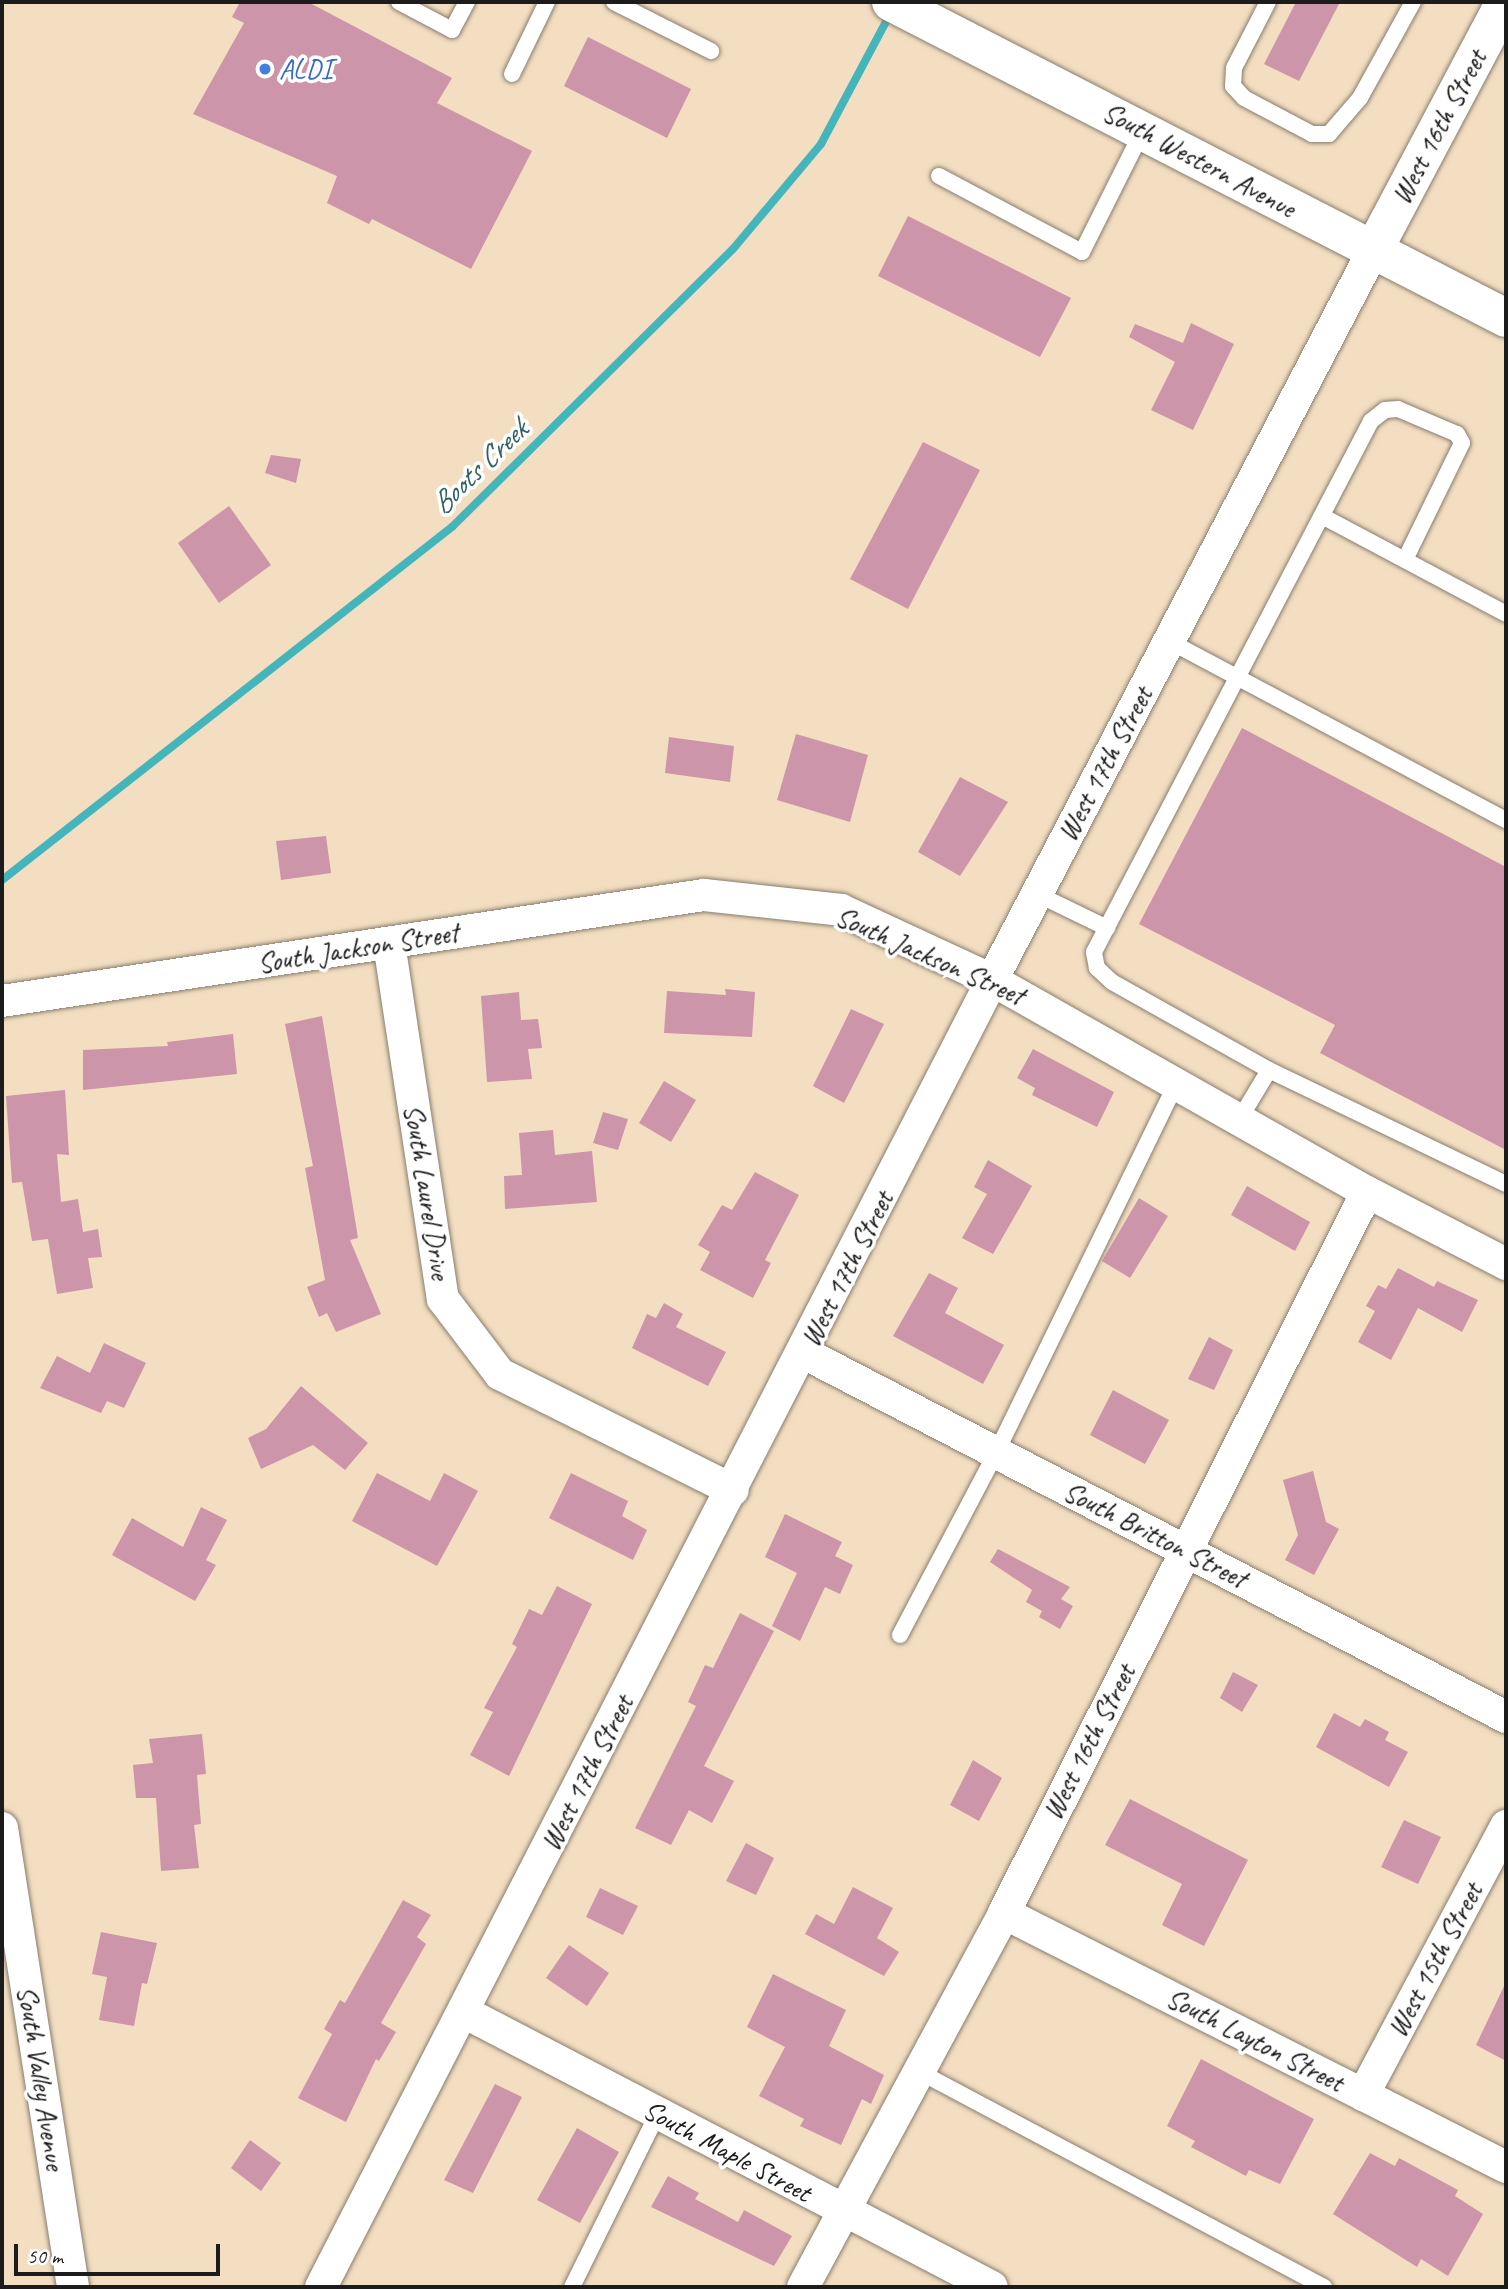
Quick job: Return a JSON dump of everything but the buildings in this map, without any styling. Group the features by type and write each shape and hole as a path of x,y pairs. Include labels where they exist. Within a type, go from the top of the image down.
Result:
{"main road":[{"name":"South Western Avenue","path":"891,2 1506,318"},
{"name":"West 16th Street","path":"1373,251 1498,18"}],"street":[{"name":"West 17th Street","path":"321,2287 804,1353 992,979 1373,251"},
{"name":"South Jackson Street","path":"2,1001 704,895 841,910 992,979 1367,1192 1506,1264"},
{"name":"South Laurel Drive","path":"389,943 443,1299 500,1374 733,1490"},
{"name":"West 16th Street","path":"803,2287 1003,1913 1367,1192"},
{"name":"South Britton Street","path":"804,1353 1506,1717"},
{"name":"West 15th Street","path":"1363,2095 1506,1826"},
{"name":"South Valley Avenue","path":"2,1828 73,2287"},
{"name":"South Layton Street","path":"1003,1913 1506,2167"},
{"name":"South Maple Street","path":"464,2012 657,2115 992,2287"}],"lane":[{"path":"399,2 452,30 467,2"},
{"path":"512,74 547,2"},
{"path":"614,2 711,51"},
{"path":"1268,2 1234,68 1233,86 1244,98 1301,128 1329,135 1360,98 1413,2"},
{"path":"939,176 1082,251 1143,130"},
{"path":"1405,560 1462,443 1457,434 1398,409 1385,410 1371,421 1094,952 1097,968 1112,982 1269,1070 1506,1184"},
{"path":"1322,516 1506,614"},
{"path":"1169,641 1506,820"},
{"path":"1037,894 1107,928"},
{"path":"1239,1120 1269,1070"},
{"path":"900,1634 996,1453 1176,1084"},
{"path":"918,2071 1324,2287"},
{"path":"572,2287 657,2115"}],"waterway":[{"name":"Boots Creek","path":"2,880 452,527 733,249 821,144 890,14"}],"place":[{"name":"ALDI","path":"265,69"}]}
